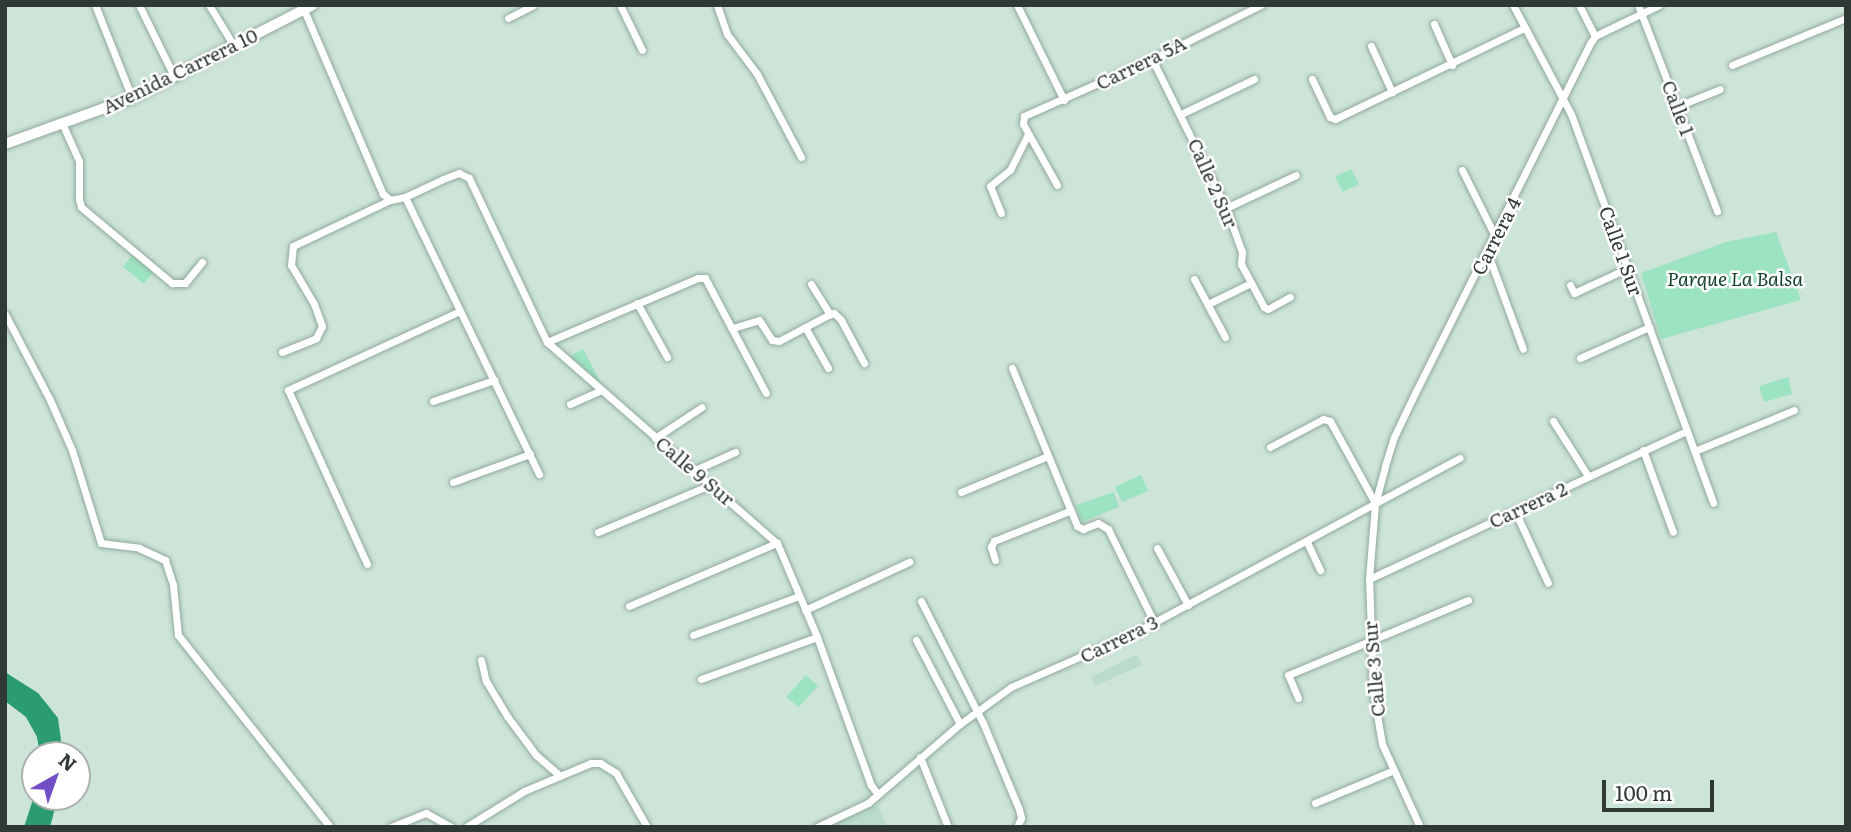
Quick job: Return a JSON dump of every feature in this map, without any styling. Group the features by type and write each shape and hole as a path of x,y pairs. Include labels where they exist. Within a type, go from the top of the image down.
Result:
{"street":[{"path":"95,5 132,98"},
{"path":"139,5 174,76"},
{"path":"209,5 233,46"},
{"path":"508,18 533,5"},
{"path":"620,5 642,50"},
{"path":"717,5 727,34 757,74 801,157"},
{"path":"1030,5 1019,7 1064,100"},
{"name":"Carrera 5A","path":"1028,134 1022,120 1024,116 1152,60 1261,5"},
{"name":"Calle 1 Sur","path":"1513,5 1562,102 1571,114 1713,503"},
{"path":"1579,5 1595,36 1659,5"},
{"name":"Calle 1","path":"1638,5 1717,211"},
{"path":"308,8 383,194 390,200"},
{"name":"Avenida Carrera 10","path":"5,144 132,98 308,8"},
{"path":"1732,65 1846,18"},
{"path":"1434,24 1452,65"},
{"path":"1312,79 1332,120 1452,65 1524,28"},
{"name":"Carrera 4","path":"1375,504 1394,437 1595,36"},
{"path":"1371,46 1392,92"},
{"name":"Calle 2 Sur","path":"1152,60 1226,208 1242,252 1241,264 1266,309 1290,297"},
{"path":"1181,114 1254,79"},
{"path":"1678,106 1720,89"},
{"path":"62,123 79,161 81,207 172,283 185,282 202,262"},
{"path":"1028,134 1057,185"},
{"path":"1001,213 990,186 1010,170 1028,134"},
{"path":"1462,170 1496,238"},
{"name":"Calle 9 Sur","path":"405,197 459,173 469,178 528,295 541,334 547,342 777,543 817,638 870,785 876,792"},
{"path":"1226,208 1296,174"},
{"path":"282,352 316,338 322,326 314,304 291,265 293,246 390,200 405,197 539,474"},
{"path":"1488,254 1523,349"},
{"path":"1570,285 1574,292 1628,268"},
{"path":"547,342 698,278 705,278 765,393"},
{"path":"1194,279 1225,337"},
{"path":"1208,304 1251,283"},
{"path":"811,284 830,314"},
{"path":"637,303 667,357"},
{"path":"367,564 288,390 460,311"},
{"path":"733,328 759,320 775,341 834,313 841,320 864,363"},
{"path":"5,314 51,400 67,438 101,543 139,548 165,560 173,585 178,635 330,827"},
{"path":"805,327 828,368"},
{"path":"1580,358 1649,327"},
{"path":"1012,368 1069,511 1080,528 1098,523 1108,529 1154,622"},
{"path":"433,401 494,380"},
{"path":"570,404 600,391"},
{"path":"655,438 702,407"},
{"path":"1695,451 1794,410"},
{"path":"1270,447 1323,419 1330,421 1375,504"},
{"path":"1553,421 1588,476"},
{"name":"Carrera 2","path":"1369,579 1686,430"},
{"path":"1643,450 1674,532"},
{"path":"695,470 735,452"},
{"path":"453,482 530,454"},
{"path":"961,492 1048,456"},
{"name":"Carrera 3","path":"817,827 868,803 876,792 976,711 1011,687 1073,661 1188,605 1460,457"},
{"path":"598,533 710,485"},
{"name":"Calle 3 Sur","path":"1375,504 1369,579 1370,642 1382,744 1392,771 1420,827"},
{"path":"995,560 991,547 994,541 1069,511"},
{"path":"1515,511 1548,583"},
{"path":"1307,542 1321,570"},
{"path":"629,607 777,543"},
{"path":"1157,548 1188,605"},
{"path":"805,610 909,562"},
{"path":"694,635 799,596"},
{"path":"1298,698 1288,675 1468,600"},
{"path":"920,601 976,711 1020,809 1021,818 1017,827"},
{"path":"701,679 817,638"},
{"path":"916,640 960,724"},
{"path":"481,660 486,681 507,716 536,755 560,776"},
{"path":"920,757 948,827"},
{"path":"466,827 524,791 591,763 608,766 616,773 647,827"},
{"path":"1315,803 1392,771"},
{"path":"391,827 426,813 451,827"}],"shaded area":[{"path":"1137,654 1142,665 1095,686 1091,677"},
{"path":"5,672 38,693 58,718 61,741 38,741 26,717 5,701"},
{"path":"878,805 887,827 826,827 870,808"},
{"path":"29,811 54,811 50,827 24,827"}],"green space":[{"path":"1351,169 1359,184 1343,192 1335,177"},
{"name":"Parque La Balsa","path":"1776,232 1801,300 1661,339 1641,273 1726,242"},
{"path":"133,254 154,271 144,284 123,267"},
{"path":"583,349 602,385 570,356"},
{"path":"1788,377 1792,394 1764,402 1759,386"},
{"path":"1141,475 1148,491 1122,502 1115,487"},
{"path":"1114,492 1119,507 1082,522 1076,505"},
{"path":"806,675 818,686 799,707 786,697"}]}
